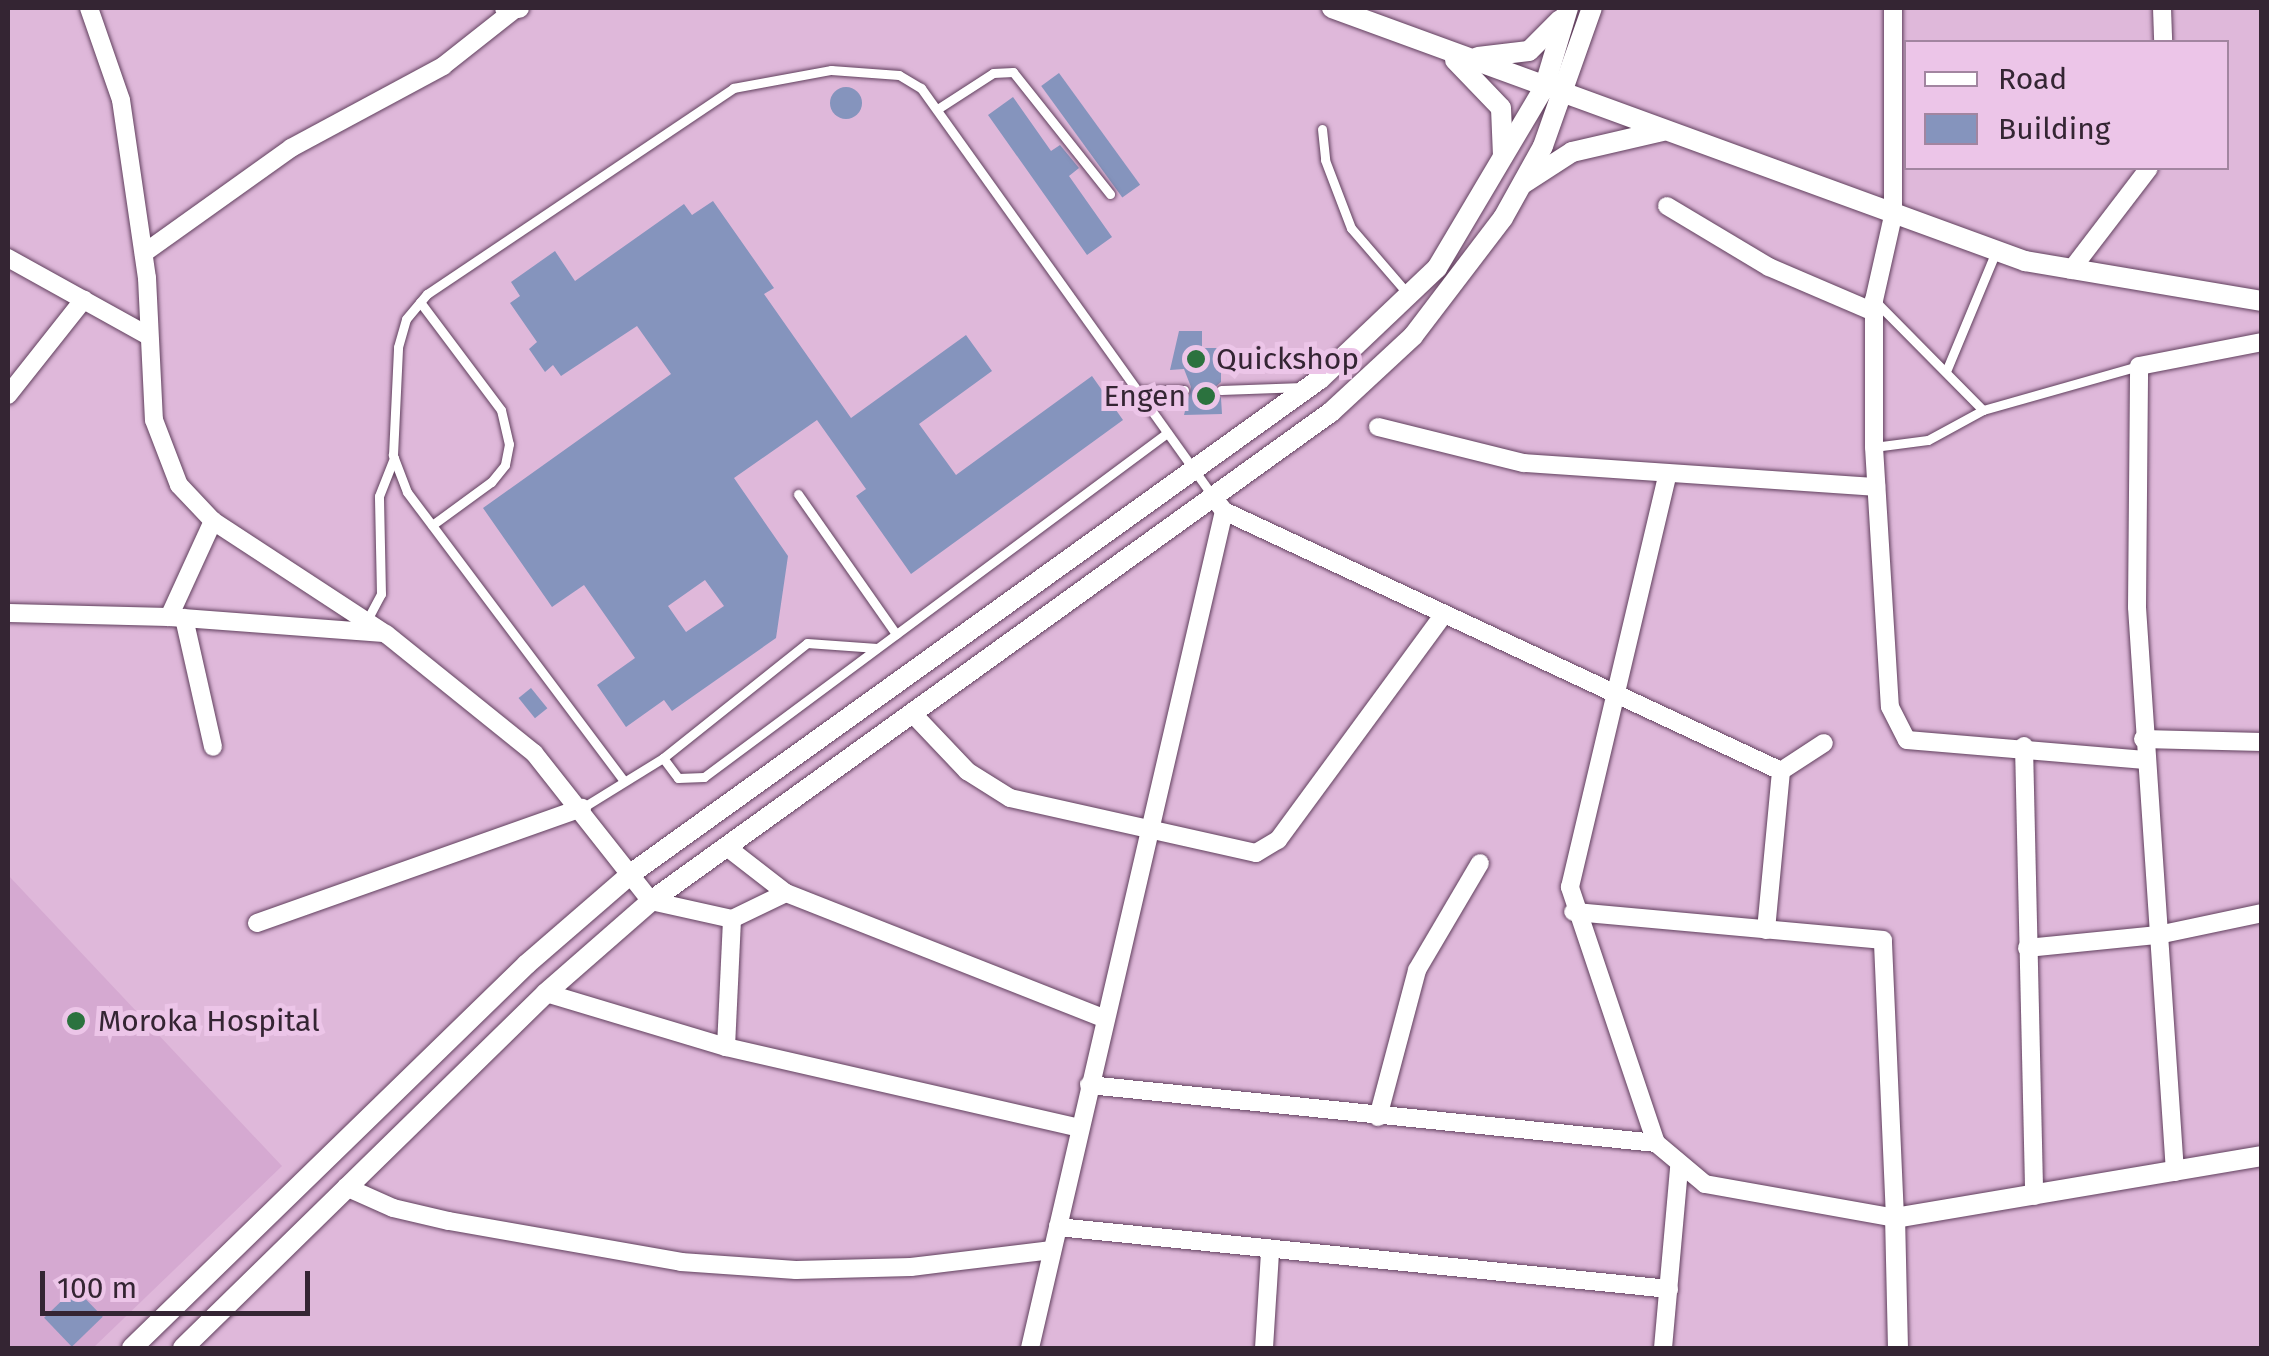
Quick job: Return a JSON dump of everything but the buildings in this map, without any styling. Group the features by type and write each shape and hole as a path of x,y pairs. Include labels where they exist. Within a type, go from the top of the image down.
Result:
{"street":[{"path":"89,8 121,100 144,253 154,420 164,458 213,521 386,634 534,752 582,808 651,901 732,919 786,893"},
{"path":"144,253 291,148 443,66 513,8"},
{"path":"1332,8 1996,251 2071,270 2262,301"},
{"path":"183,1348 546,993 651,901 913,714 1219,504 1331,412 1413,336 1452,291 1521,186 1553,91 1592,8"},
{"path":"1893,8 1892,216 1874,306 1874,447 1890,707 1898,729 1908,740 1922,743 2024,746 2144,760"},
{"path":"2162,8 2163,40"},
{"path":"1452,53 1528,51 1567,10"},
{"path":"132,1348 527,964 632,873 1310,386 1437,268 1553,91 1567,10"},
{"path":"1452,53 1500,108 1506,135 1501,168"},
{"path":"1521,186 1572,152 1665,131"},
{"path":"2071,270 2147,170"},
{"path":"1667,206 1768,268 1874,306"},
{"path":"8,258 148,336"},
{"path":"8,395 84,299"},
{"path":"2175,1172 2143,739 2140,366 2262,342"},
{"path":"1378,427 1524,463 1876,486"},
{"path":"1668,473 1572,861 1573,912 1656,1144 1679,1167 1705,1184 1895,1218 2262,1156"},
{"path":"1219,504 1610,695 1781,771"},
{"path":"1030,1348 1219,504"},
{"path":"213,521 176,618 213,747"},
{"path":"8,613 176,618 386,634"},
{"path":"913,714 966,771 1010,798 1148,834 1246,854 1266,851 1443,615"},
{"path":"2143,739 2262,742"},
{"path":"1781,771 1824,743"},
{"path":"2024,746 2034,1196"},
{"path":"1766,930 1781,771"},
{"path":"257,923 582,808"},
{"path":"728,848 786,893 1104,1018"},
{"path":"1378,1117 1418,970 1480,864"},
{"path":"1573,912 1876,936 1886,944 1898,1348"},
{"path":"2027,948 2158,935 2262,913"},
{"path":"726,1047 732,919"},
{"path":"546,993 726,1047 1080,1128"},
{"path":"1089,1085 1656,1144"},
{"path":"1663,1348 1679,1167"},
{"path":"346,1186 393,1208 448,1221 680,1262 796,1270 911,1267 1052,1250"},
{"path":"1058,1227 1270,1253 1669,1289"},
{"path":"1264,1348 1270,1253"}],"lane":[{"path":"366,622 381,594 379,496 394,458 398,347 406,319 420,302 698,105 733,88 832,70 873,72 911,81 940,108 1135,391 1219,504"},
{"path":"940,108 993,73 1014,72 1110,194"},
{"path":"1322,129 1325,160 1351,228 1408,294"},
{"path":"1947,369 1996,251"},
{"path":"420,302 491,394 509,444 506,465 491,482 432,525"},
{"path":"1874,306 1947,369 1983,410"},
{"path":"1874,447 1938,436 1983,410 2140,366"},
{"path":"1221,390 1310,386"},
{"path":"1135,391 1184,390"},
{"path":"662,758 678,778 704,777 1167,433"},
{"path":"394,458 407,492 624,781"},
{"path":"798,494 896,634"},
{"path":"582,808 662,758 807,643 876,648"}],"shaded area":[{"name":"Moroka Hospital","path":"8,875 282,1166 93,1348 8,1348"}],"place":[{"name":"Quickshop","path":"1196,359"},
{"name":"Engen","path":"1206,396"},
{"name":"Moroka Hospital","path":"76,1021"}]}
